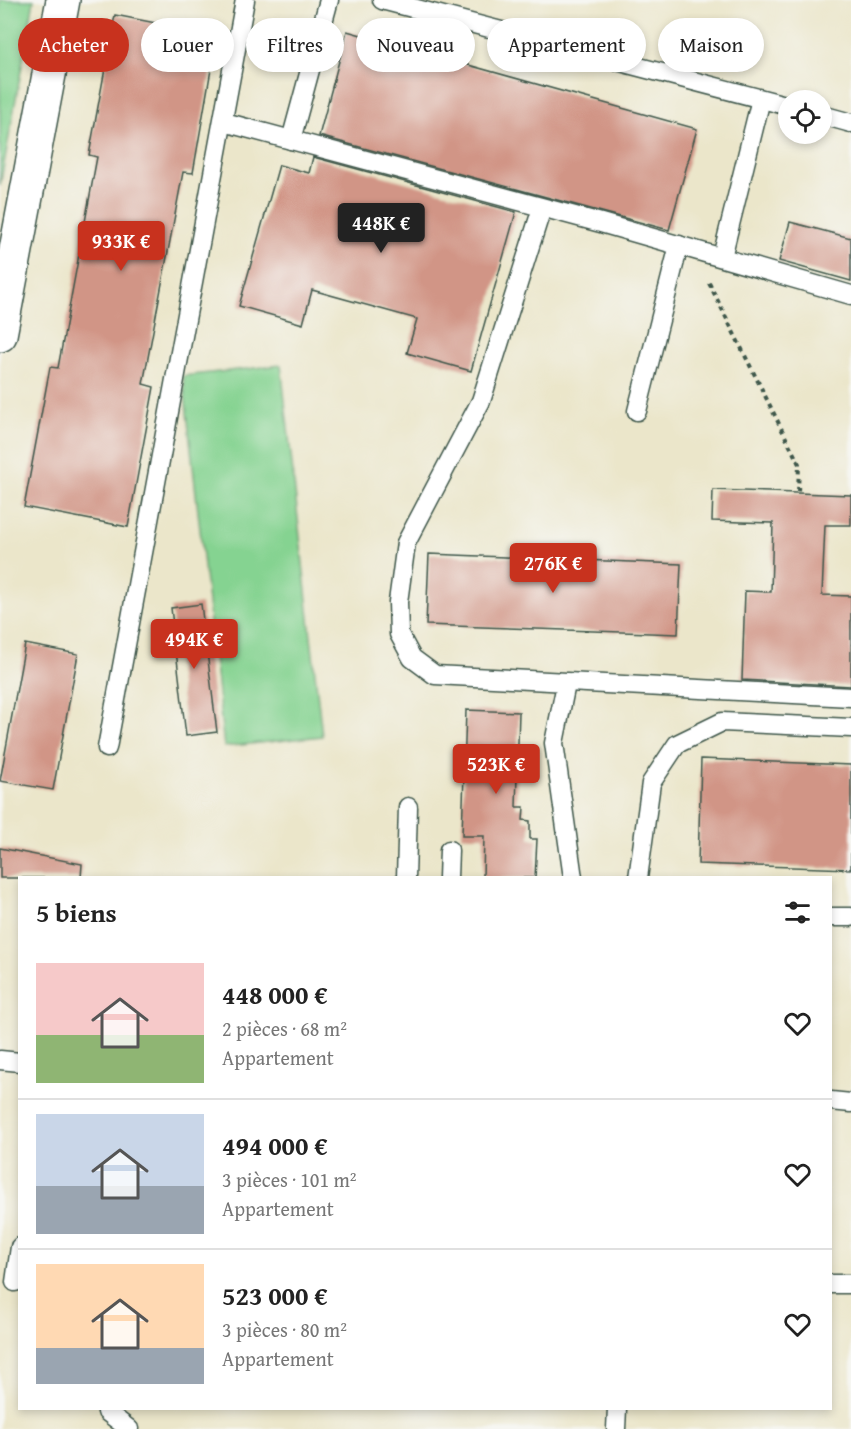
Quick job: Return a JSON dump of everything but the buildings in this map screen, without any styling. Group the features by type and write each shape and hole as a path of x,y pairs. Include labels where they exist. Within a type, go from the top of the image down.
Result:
{"street":[{"path":"0,335 63,0"}],"lane":[{"path":"107,748 245,0"},
{"path":"291,140 329,0"},
{"path":"382,0 778,103"},
{"path":"722,257 761,99"},
{"path":"832,118 851,123"},
{"path":"224,122 679,245 851,295"},
{"path":"542,208 481,401 406,543 398,602 399,634 412,658 435,675 851,698"},
{"path":"638,411 679,245"},
{"path":"566,684 554,743 573,876"},
{"path":"638,876 651,783 677,744 722,722 851,728"},
{"path":"406,876 408,807"},
{"path":"448,876 449,850"},
{"path":"832,917 851,917"},
{"path":"0,1060 18,1062"},
{"path":"832,1101 851,1102"},
{"path":"15,1282 18,1261"},
{"path":"832,1284 851,1284"},
{"path":"616,1429 617,1410"},
{"path":"106,1416 129,1429"}],"path":[{"path":"675,264 703,271 799,464 798,493"}],"green space":[{"path":"0,0 34,0 31,18 18,18 18,72 21,72 0,186"},
{"path":"281,365 322,736 224,747 183,376"}]}
